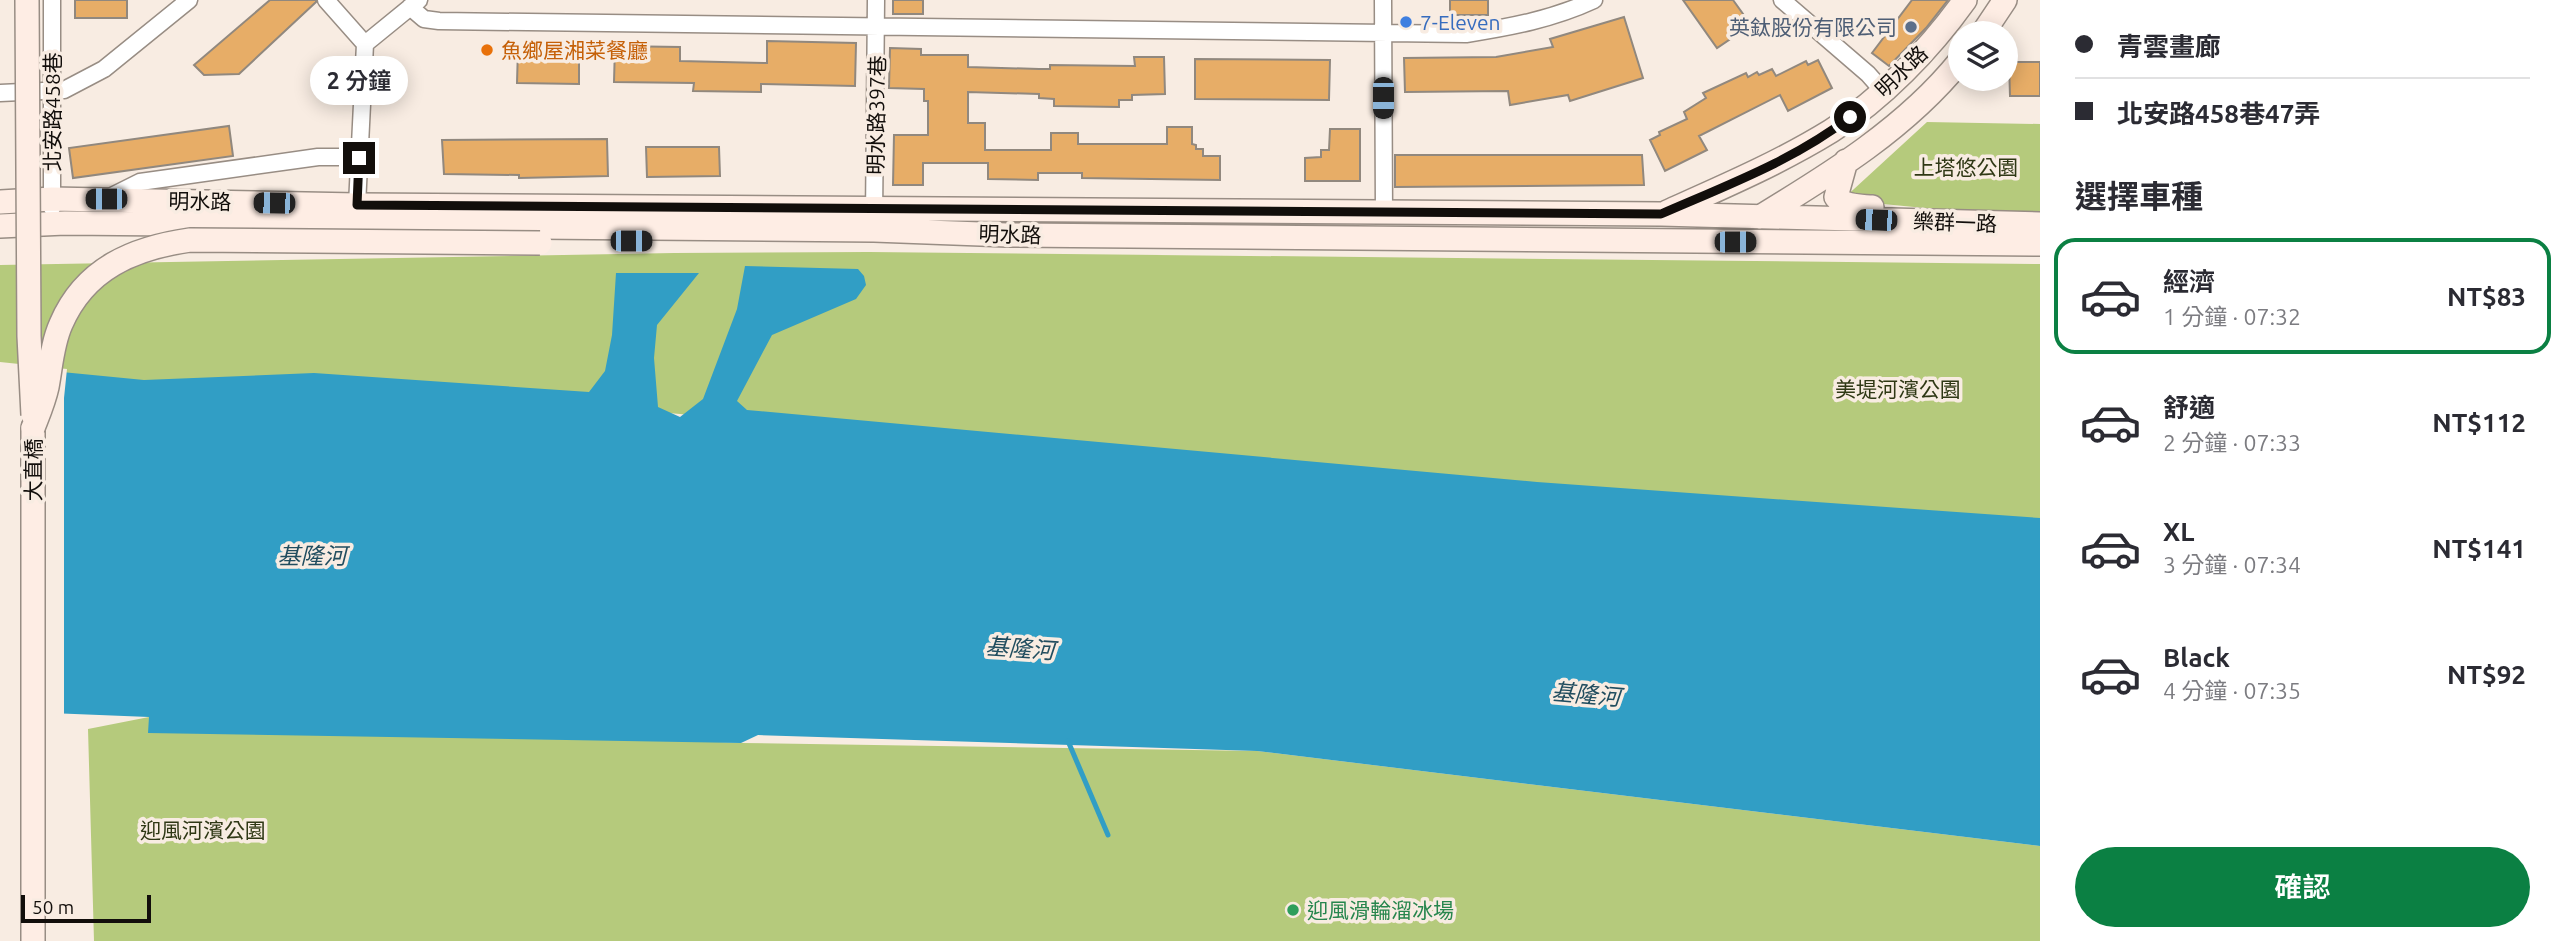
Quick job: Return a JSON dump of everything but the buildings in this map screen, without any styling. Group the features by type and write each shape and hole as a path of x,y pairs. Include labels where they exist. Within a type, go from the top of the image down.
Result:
{"main road":[{"name":"大直橋","path":"27,0 29,336 33,428 33,941"},
{"name":"明水路","path":"0,226 52,223 874,219 1384,213 1661,214 1786,157 1834,130 1912,65 1965,0"},
{"path":"1991,21 2006,0"},
{"name":"明水路","path":"0,202 106,199 874,219 1007,235 1710,242 1761,216 1846,161 1915,110 1948,74"},
{"path":"1846,161 1837,190 1836,197 1840,202 1936,214 1972,224"},
{"name":"樂群一路","path":"1661,214 2040,224"},
{"path":"33,428 47,389 52,353 60,325 71,306 91,279 120,259 143,249 190,240 947,243 1007,235"},
{"name":"樂群一路","path":"1710,242 2040,244"}],"street":[{"name":"北安路458巷","path":"52,0 52,223"},
{"path":"0,93 64,90 104,69 189,0"},
{"path":"326,0 365,44 357,205"},
{"name":"明水路397巷","path":"874,219 876,0"},
{"path":"1383,0 1384,213"},
{"path":"365,44 415,4 424,19 439,21 1466,34 1518,26 1568,12 1594,0"},
{"path":"1782,0 1868,74 1882,91"},
{"path":"106,199 140,182 318,157 359,158"}],"green space":[{"name":"上塔悠公園","path":"1927,122 2040,124 2040,214 1976,213 1842,200"},
{"name":"美堤河濱公園","path":"869,252 2040,264 2040,527 548,403 0,383 0,265"},
{"name":"迎風河濱公園","path":"149,717 741,743 1257,751 2040,846 2040,941 94,941 88,729"}],"water":[{"name":"基隆河","path":"745,266 858,269 864,276 866,285 856,299 772,335 737,401 747,410 1537,482 2040,518 2040,846 1257,751 758,735 741,743 148,733 149,717 0,711 0,366 144,380 314,373 589,392 605,371 612,335 616,273 699,273 657,325 654,358 658,407 680,417 703,399 737,309"}],"pier":[{"path":"0,362 67,369 64,398 64,717 0,714"}],"waterway":[{"path":"1068,741 1108,835"}],"place":[{"name":"7-Eleven","path":"1406,22"},
{"name":"英鈦股份有限公司","path":"1911,27"},
{"name":"魚鄉屋湘菜餐廳","path":"487,50"},
{"name":"迎風滑輪溜冰場","path":"1293,910"}],"route":[{"path":"359,158 357,205 1661,214 1786,157 1834,130 1850,117"}]}
